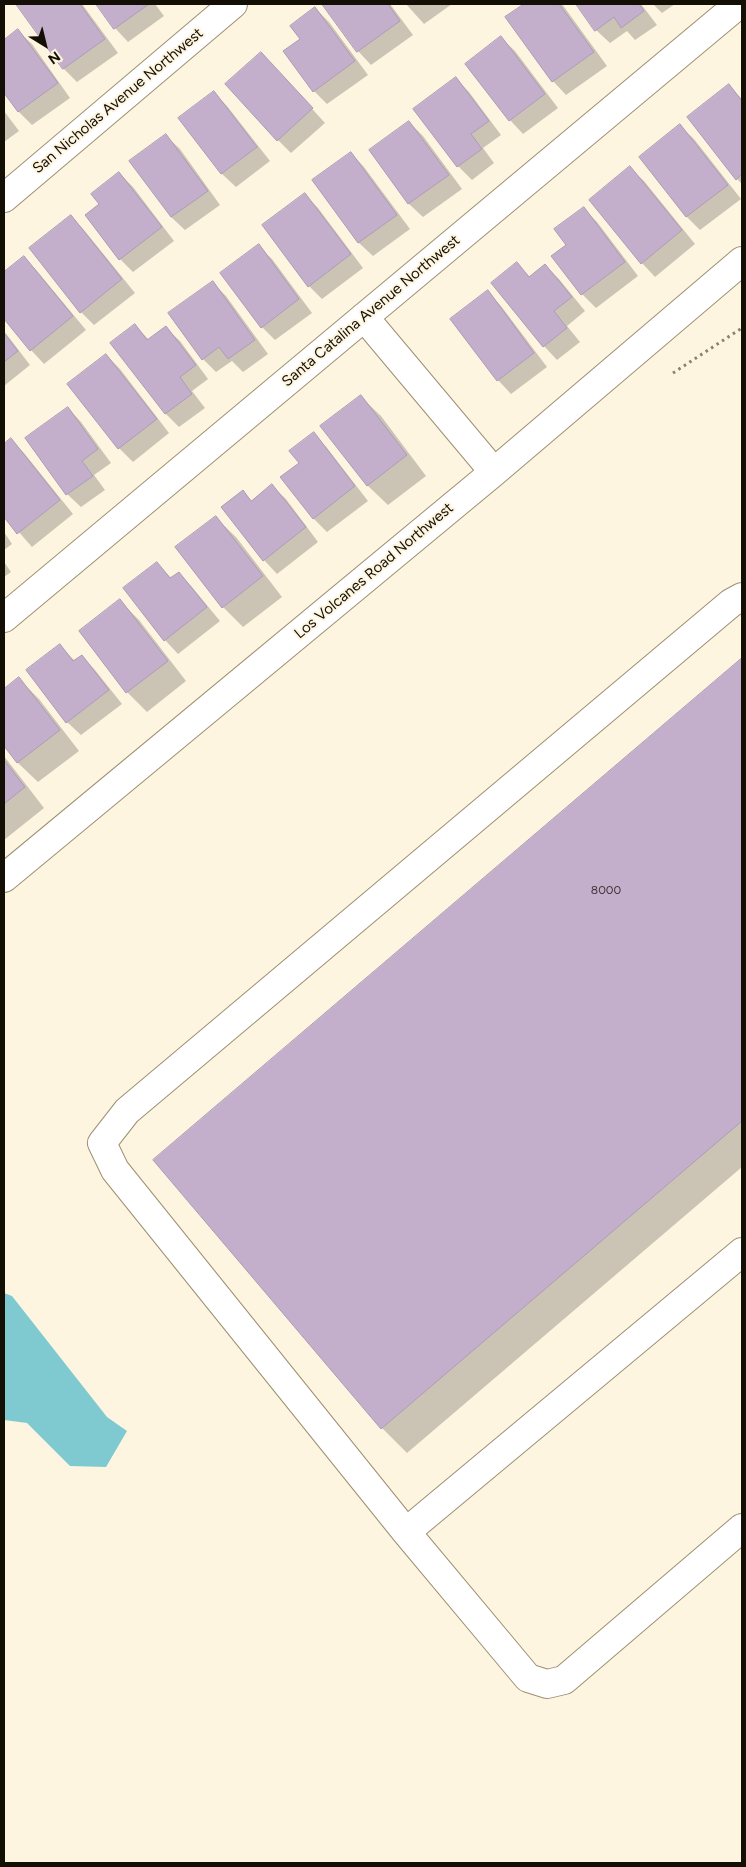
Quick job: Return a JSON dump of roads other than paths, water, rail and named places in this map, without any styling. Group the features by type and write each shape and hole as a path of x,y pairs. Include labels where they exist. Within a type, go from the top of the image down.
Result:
{"street":[{"name":"San Nicholas Avenue Northwest","path":"4,198 233,4"},
{"name":"Santa Catalina Avenue Northwest","path":"4,618 739,4"},
{"name":"Los Volcanes Road Northwest","path":"4,878 494,472 742,261"},
{"path":"364,317 494,472"},
{"path":"742,597 731,603 128,1111 102,1144 115,1170 406,1532 528,1678 546,1684 564,1680 742,1528"},
{"path":"406,1532 742,1252"}],"water":[{"path":"4,1293 12,1296 107,1417 127,1431 106,1467 70,1466 27,1423 4,1420"}]}
